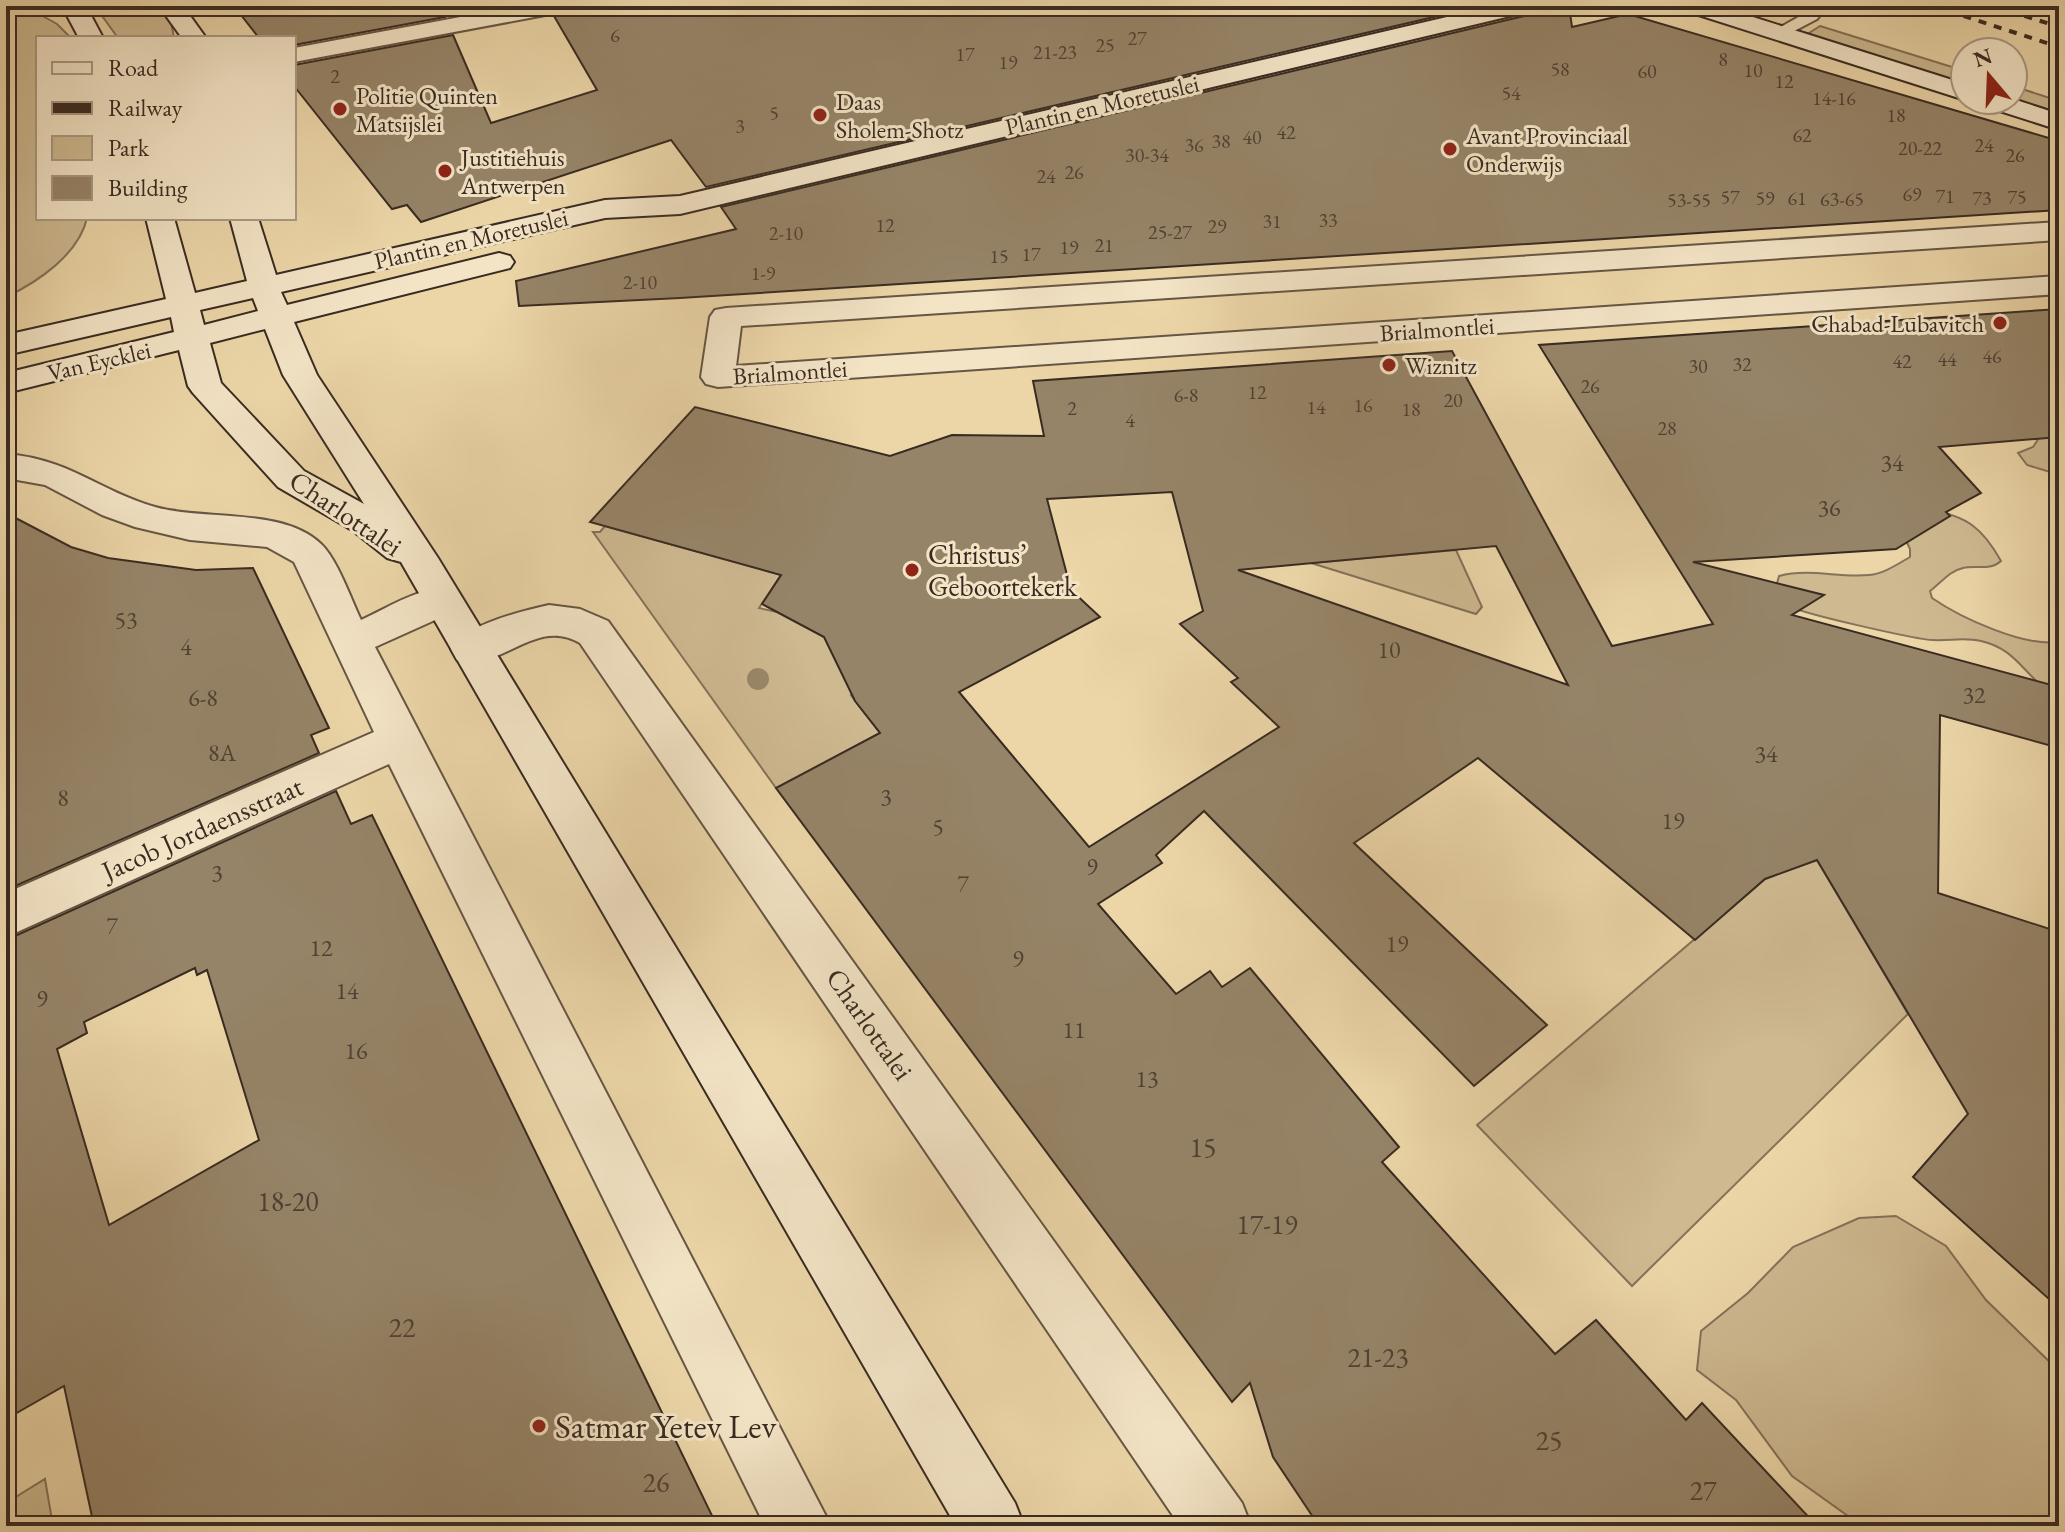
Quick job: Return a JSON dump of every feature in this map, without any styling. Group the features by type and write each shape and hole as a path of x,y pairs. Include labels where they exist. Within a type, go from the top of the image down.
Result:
{"street":[{"path":"74,6 90,36"},
{"path":"171,6 193,36"},
{"path":"296,55 556,6"},
{"name":"Plantin en Moretuslei","path":"183,305 605,209 680,205 1523,6"},
{"path":"1694,6 1949,87"},
{"path":"1781,6 1839,24"},
{"path":"2029,112 2059,122"},
{"name":"Plantin en Moretuslei","path":"192,339 622,231 680,205"},
{"name":"Charlottalei","path":"161,220 205,386 291,479 365,521 433,585"},
{"name":"Charlottalei","path":"245,220 264,287 300,375 433,585 992,1526"},
{"name":"Brialmontlei","path":"2059,231 726,317 718,377 2059,285"},
{"path":"1875,243 1927,295"},
{"name":"Van Eycklei","path":"6,345 183,305"},
{"name":"Van Eycklei","path":"6,383 192,339"},
{"name":"Charlottalei","path":"6,466 63,477 109,504 158,520 195,528 273,533 295,542 309,554 399,740 799,1526"},
{"path":"351,641 433,585"},
{"name":"Charlottalei","path":"471,649 534,622 560,619 581,622 594,632 1219,1526"},
{"name":"Jacob Jordaensstraat","path":"6,916 399,740"}],"lane":[{"path":"1779,33 1811,15"}],"green space":[{"path":"6,6 41,6 41,15 69,36 36,36 36,220 86,220 75,243 56,265 6,297"},
{"path":"95,6 168,6 174,36 117,36"},
{"path":"1820,26 1949,66 1949,80 1806,35"},
{"path":"2029,91 2059,101 2059,114 2029,105"},
{"path":"2059,431 2059,461 2051,462 2050,472 2027,465 2018,453 2033,447 2043,432"},
{"path":"1930,509 1972,525 2001,561 1992,566 1963,568 1953,572 1930,591 1932,598 1959,614 2011,636 2059,642 2059,695 2038,682 2005,651 1994,645 1975,640 1923,639 1859,626 1790,606 1776,587 1779,576 1790,574 1869,575 1890,568 1910,557 1910,549 1902,532"},
{"path":"605,526 781,575 759,608 948,649 851,695 880,733 776,788 593,532 600,532"},
{"path":"1456,550 1482,607 1476,614 1311,563"},
{"path":"1817,860 1908,1014 1632,1286 1477,1125 1765,879"},
{"path":"1896,1216 1946,1246 1986,1300 2059,1371 2059,1526 1862,1526 1792,1476 1736,1400 1697,1370 1701,1331 1748,1293 1793,1247 1859,1218"},
{"path":"45,1479 53,1526 6,1526 6,1503"}],"building":[{"path":"234,6 440,6 445,17 296,45 296,36 257,36"},
{"path":"571,6 1481,6 706,187 671,140 421,222 407,205 392,209 296,89 296,65 453,35 491,123 597,90 554,16 565,14"},
{"path":"1538,6 1569,6 1572,27 1628,14 1949,109 1949,116 1974,116 2059,141 2059,210 519,306 516,281 736,229 721,207 1533,13"},
{"path":"2059,309 2059,437 1939,447 1981,493 1946,512 1950,516 1896,549 1693,562 1824,595 1792,615 2059,687 2059,748 1940,715 1938,893 2059,932 2059,1308 1913,1177 1968,1114 1817,860 1765,879 1695,940 1478,758 1354,843 1547,1025 1474,1086 1204,811 1156,855 1162,863 1098,904 1176,994 1210,971 1222,987 1250,968 1399,1147 1382,1162 1555,1354 1596,1320 1686,1420 1702,1403 1817,1526 1319,1526 1273,1457 1250,1383 1232,1402 776,788 880,733 855,701 824,637 762,604 781,575 590,522 695,407 890,456 952,435 1044,436 1033,381 1452,351 1612,646 1713,624 1539,345","holes":["1172,492 1203,611 1180,624 1238,678 1231,682 1279,727 1089,847 959,692 1100,617 1071,590 1047,499","1496,546 1568,685 1238,570"]},
{"path":"6,513 71,547 108,558 196,570 253,568 329,728 311,735 319,753 6,890"},
{"path":"336,791 351,824 372,815 717,1526 94,1526 64,1386 6,1419 6,940","holes":["195,968 197,975 207,970 259,1140 109,1225 57,1049 87,1033 84,1022"]}],"railway":[{"path":"1933,6 2059,47"},
{"path":"1994,6 2059,27"}],"place":[{"name":"Politie Quinten Matsijslei","path":"340,109"},
{"name":"Daas Sholem-Shotz","path":"820,115"},
{"name":"Avant Provinciaal Onderwijs","path":"1450,149"},
{"name":"Justitiehuis Antwerpen","path":"445,171"},
{"name":"Chabad-Lubavitch","path":"2000,323"},
{"name":"Wiznitz","path":"1389,365"},
{"name":"Christus’ Geboortekerk","path":"912,570"},
{"name":"Satmar Yetev Lev","path":"539,1426"}]}
